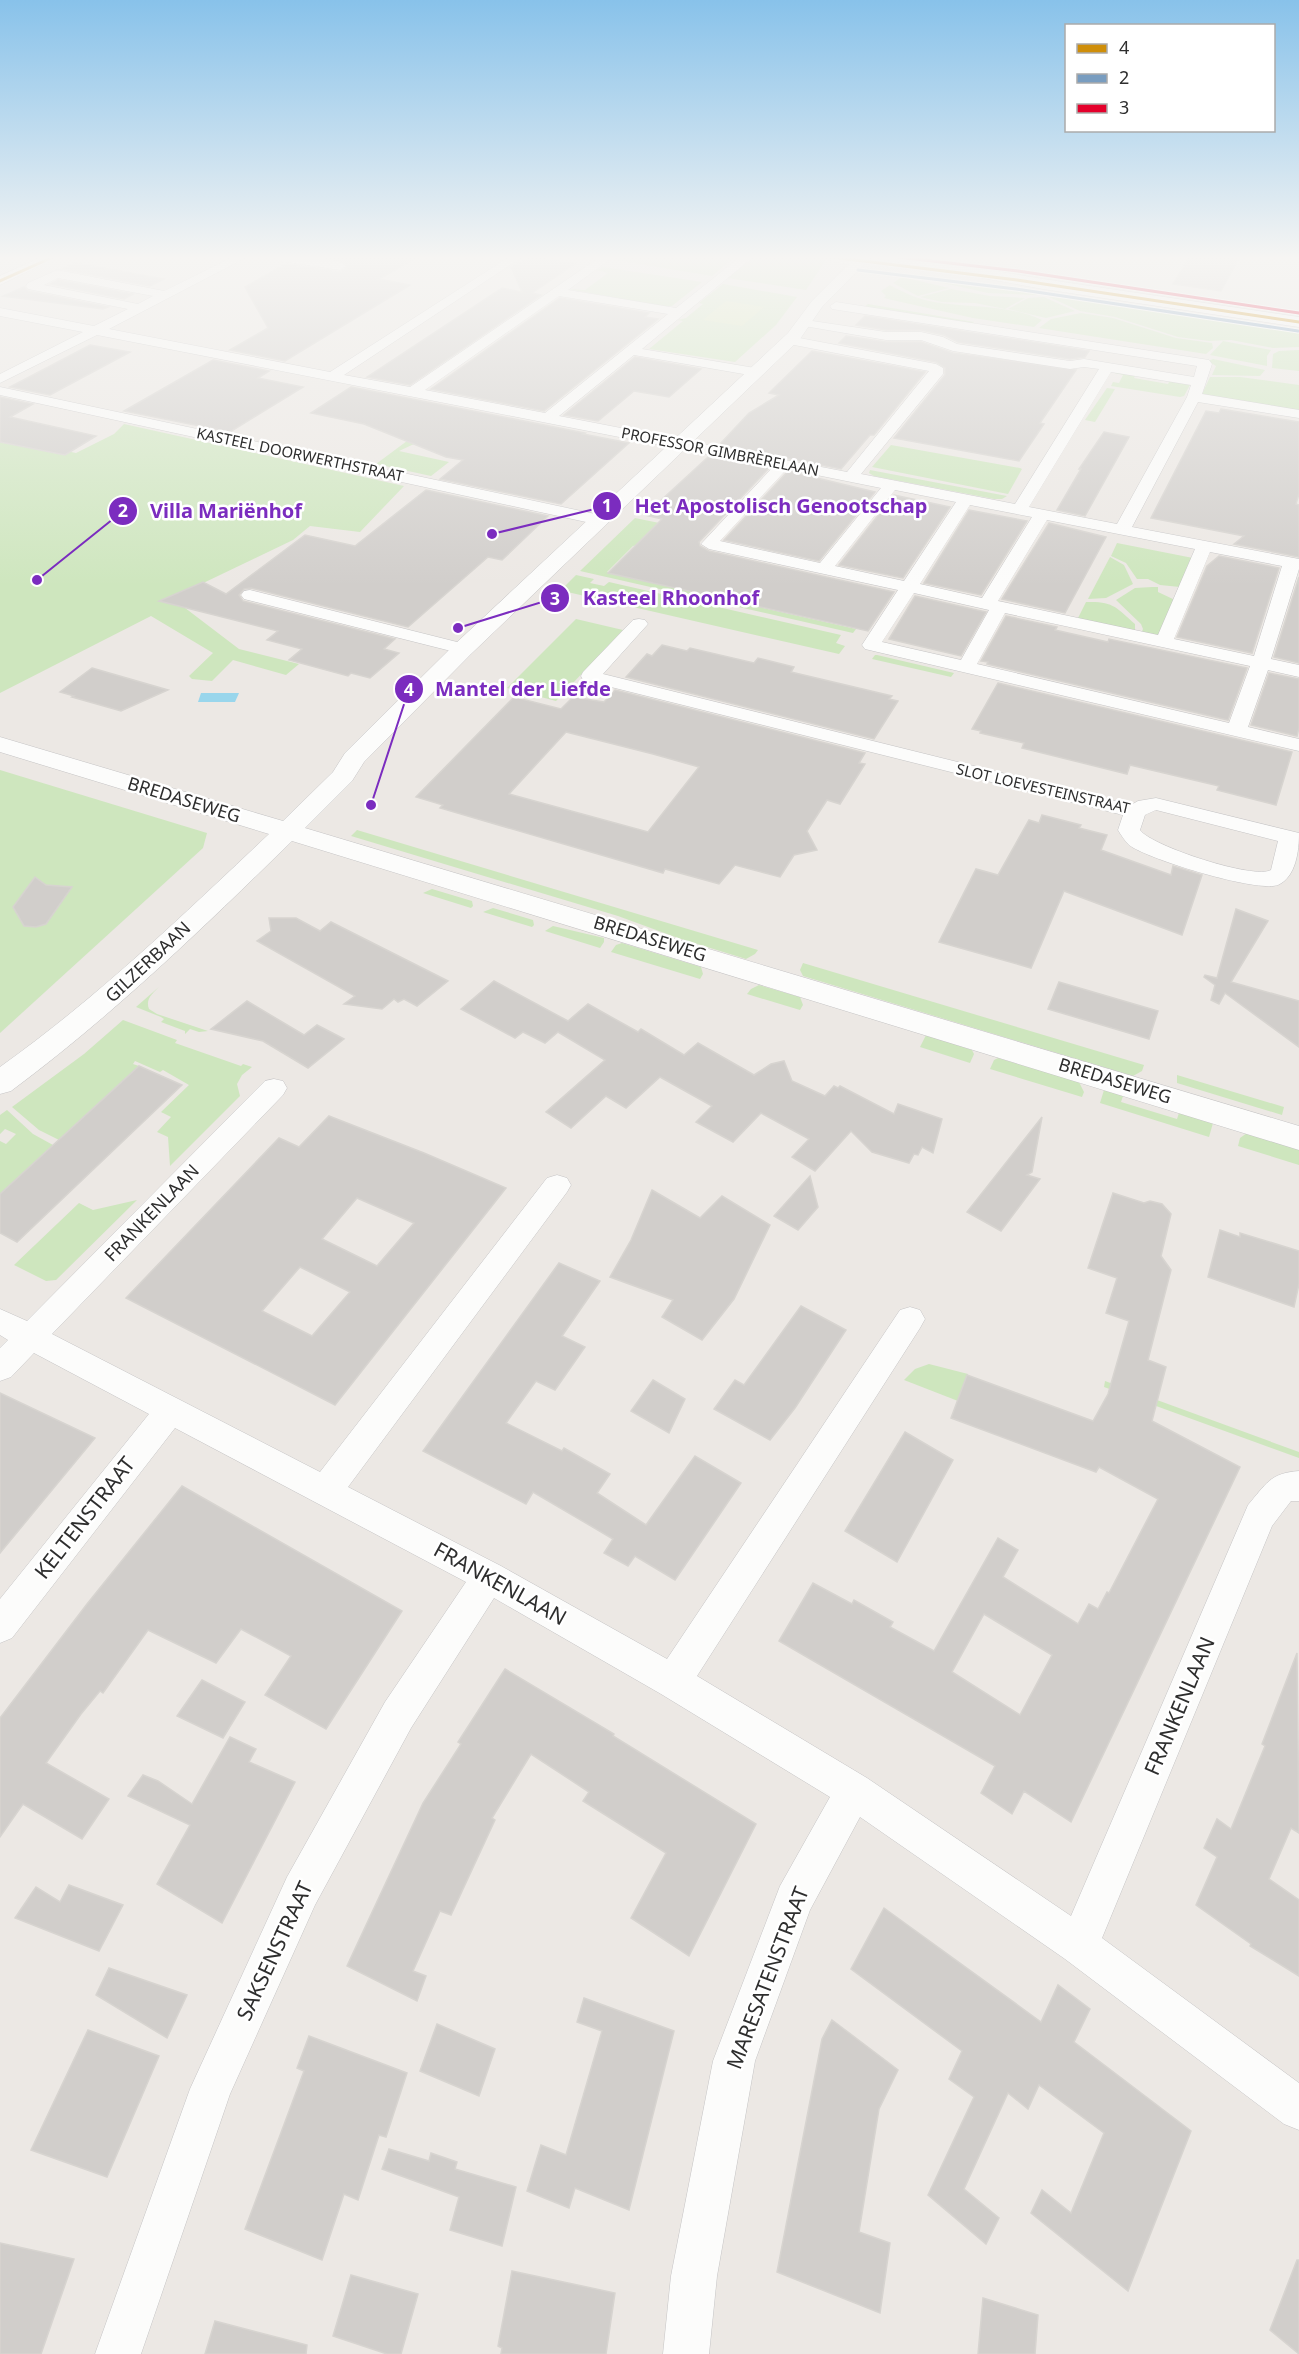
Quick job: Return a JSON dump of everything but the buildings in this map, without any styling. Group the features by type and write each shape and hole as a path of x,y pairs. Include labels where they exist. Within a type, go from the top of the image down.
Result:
{"street":[{"path":"0,379 24,367"},
{"name":"PROFESSOR GIMBRÈRELAAN","path":"286,367 1295,563"},
{"path":"333,376 347,367"},
{"path":"414,392 450,367"},
{"path":"548,418 612,367"},
{"path":"725,367 755,372"},
{"path":"275,827 344,776 354,758 463,649 761,367"},
{"path":"851,477 936,374 936,368 932,367"},
{"path":"1019,510 1107,367 1202,374"},
{"path":"1164,367 1202,374"},
{"path":"1122,530 1194,397 1202,374"},
{"name":"KASTEEL DOORWERTHSTRAAT","path":"0,391 600,520"},
{"path":"1194,397 1299,414"},
{"path":"784,464 709,544 1299,671"},
{"path":"824,569 891,485"},
{"path":"966,499 871,645 1299,745"},
{"path":"966,668 993,605 1042,514"},
{"path":"1164,642 1204,546"},
{"path":"1236,732 1295,563"},
{"path":"249,595 463,649"},
{"name":"SLOT LOEVESTEINSTRAAT","path":"639,624 590,676 1135,812 1145,805 1156,804 1295,839"},
{"name":"BREDASEWEG","path":"0,744 1299,1138"},
{"path":"1135,812 1129,830 1136,840 1162,852 1249,879 1271,880 1281,873 1295,839"},
{"name":"GILZERBAAN","path":"0,1058 78,998 275,827"},
{"name":"GILZERBAAN","path":"0,1083 45,1051 100,1006 275,827"},
{"name":"FRANKENLAAN","path":"30,1338 274,1088"},
{"path":"326,1490 556,1185"},
{"path":"672,1682 910,1319"},
{"name":"FRANKENLAAN","path":"0,1321 489,1577 672,1682 854,1791 1079,1945 1299,2109"},
{"path":"0,1368 30,1338"},
{"name":"KELTENSTRAAT","path":"0,1626 170,1411"},
{"name":"FRANKENLAAN","path":"1079,1945 1260,1516 1283,1487 1299,1486"},
{"name":"SAKSENSTRAAT","path":"118,2354 211,2089 301,1891 398,1715 489,1577"},
{"name":"MARESATENSTRAAT","path":"686,2354 694,2276 734,2061 794,1900 854,1791"}],"green space":[{"path":"1216,367 1250,367 1265,370 1260,376 1212,375"},
{"path":"1299,367 1299,371 1272,368"},
{"path":"1114,373 1136,374 1134,378 1168,384 1170,380 1191,383 1184,396 1180,397 1111,386 1113,382 1119,383 1123,375"},
{"path":"1210,377 1240,377 1299,385 1299,411 1202,394"},
{"path":"1107,388 1115,389 1095,422 1085,420"},
{"path":"124,424 404,486 360,532 310,526 293,540 172,598 239,649 299,664 286,675 233,660 212,681 192,679 189,676 213,653 151,616 0,693 0,437 76,453 114,434"},
{"path":"407,441 414,444 399,451 449,462 431,476 376,464"},
{"path":"891,445 1022,469 1008,494 872,467"},
{"path":"870,470 1007,496 994,499 874,476 869,473"},
{"path":"635,518 703,532 633,546 607,572 747,604 764,584 763,608 856,629 853,633 580,571"},
{"path":"1117,543 1193,558 1180,587 1160,585 1148,579 1137,579 1126,563 1111,556"},
{"path":"1110,557 1124,565 1133,584 1106,598 1088,599"},
{"path":"576,575 594,579 590,583 604,586 609,582 841,635 836,643 845,646 839,654 563,591 550,601"},
{"path":"1158,587 1158,592 1175,600 1158,638 1141,634 1143,629 1141,624 1116,600 1135,588"},
{"path":"1086,602 1114,606 1135,624 1135,633 1077,620"},
{"path":"576,619 623,630 556,701 507,688"},
{"path":"875,655 954,673 951,677 872,659"},
{"path":"0,770 207,833 203,848 0,1033"},
{"path":"357,830 758,950 746,959 618,916 351,836"},
{"path":"432,889 472,901 473,906 471,908 423,893"},
{"path":"493,908 533,920 534,925 532,927 483,912"},
{"path":"553,926 604,938 604,942 600,948 545,931"},
{"path":"622,943 701,967 703,974 700,979 611,952 616,945"},
{"path":"803,963 1144,1065 1142,1071 1133,1076 803,976 800,970"},
{"path":"759,985 800,997 803,1005 800,1010 747,994"},
{"path":"160,986 149,999 149,1009 157,1014 208,1031 199,1032 190,1029 185,1034 185,1031 161,1022 164,1019 161,1017 136,1007"},
{"path":"123,1020 177,1040 175,1043 241,1066 243,1064 252,1067 242,1075 237,1084 240,1096 170,1166 168,1137 157,1132 171,1117 161,1112 189,1085 163,1070 160,1072 135,1061 133,1064 139,1066 59,1140 39,1130 12,1107 84,1054"},
{"path":"926,1035 972,1050 974,1054 970,1063 920,1047"},
{"path":"998,1058 1079,1082 1084,1092 1082,1097 990,1069 994,1060"},
{"path":"1177,1075 1284,1107 1282,1115 1177,1083"},
{"path":"1104,1090 1123,1096 1121,1102 1177,1119 1179,1113 1213,1123 1209,1137 1100,1103"},
{"path":"7,1110 33,1134 53,1145 0,1194 0,1141 6,1144 16,1134 5,1129 0,1134 0,1115"},
{"path":"1247,1133 1299,1149 1299,1165 1238,1146 1240,1138"},
{"path":"137,1200 56,1280 46,1281 14,1265 79,1203 93,1210"},
{"path":"929,1364 968,1374 958,1401 904,1380 915,1369"},
{"path":"1105,1381 1299,1452 1299,1458 1104,1387"}],"water":[{"path":"201,693 239,693 235,702 198,702"}],"place":[{"name":"Het Apostolisch Genootschap","path":"492,534"},
{"name":"Villa Mariënhof","path":"37,580"},
{"name":"Kasteel Rhoonhof","path":"458,628"},
{"name":"Mantel der Liefde","path":"371,805"}]}
